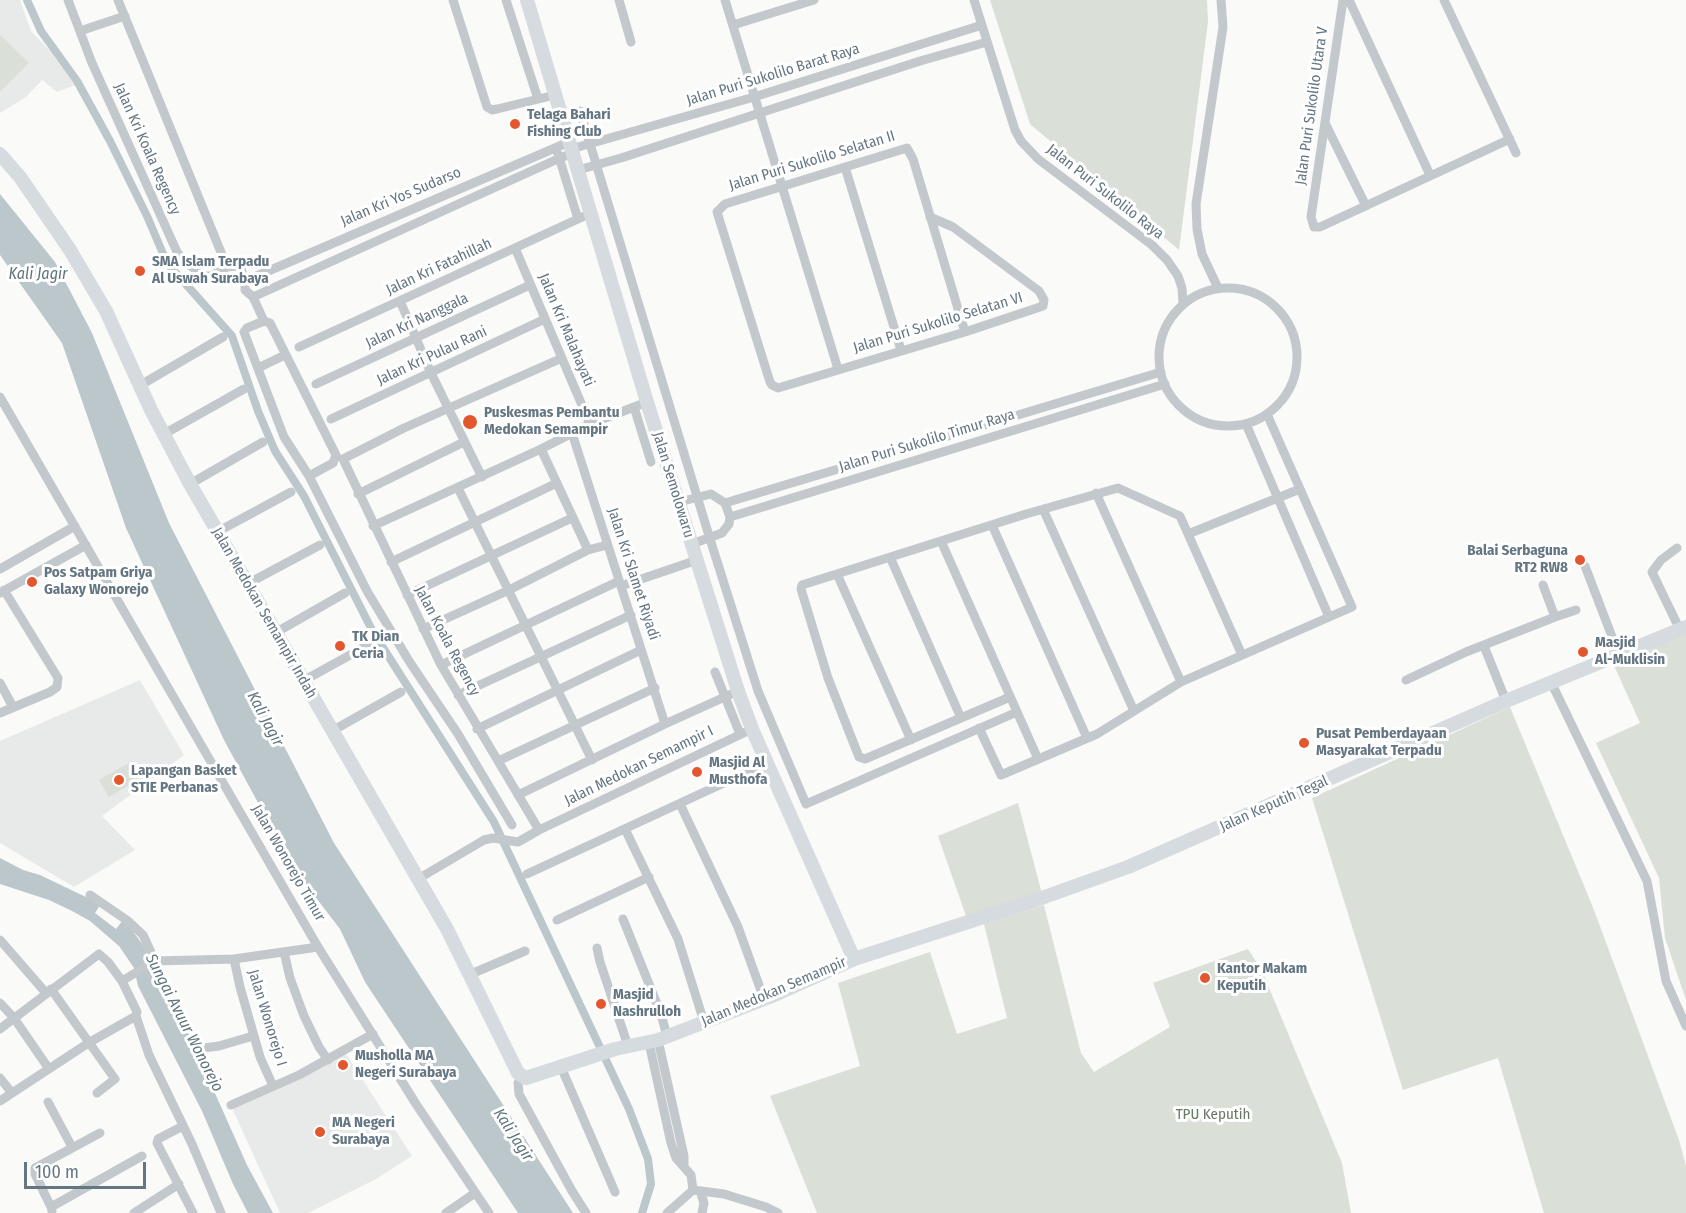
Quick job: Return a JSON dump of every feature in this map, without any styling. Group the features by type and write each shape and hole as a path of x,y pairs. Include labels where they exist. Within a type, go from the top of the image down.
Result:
{"main road":[{"name":"Jalan Semolowaru","path":"527,0 573,148 588,168 585,216 641,404 681,502 738,691 746,732 767,763 854,958"},
{"name":"Jalan Medokan Semampir Indah","path":"0,154 20,177 70,250 106,310 139,386 190,484 418,879 471,974 518,1073 522,1077"},
{"name":"Jalan Keputih Tegal","path":"854,958 1036,900 1125,868 1506,700 1683,628"},
{"name":"Jalan Medokan Semampir","path":"522,1077 537,1075 622,1047 658,1040 764,999 854,958"}],"street":[{"name":"Jalan Kri Koala Regency","path":"68,0 92,63 177,252 184,261 204,276 211,276 227,267 118,0"},
{"path":"453,0 487,107 492,110 555,95"},
{"path":"506,0 538,99"},
{"path":"619,0 631,42"},
{"path":"724,0 838,369"},
{"path":"733,26 794,3 814,0"},
{"name":"Jalan Puri Sukolilo Raya","path":"974,0 1015,130 1021,141 1038,159 1152,245 1167,260 1178,276 1182,288 1183,304"},
{"path":"1218,288 1202,254 1197,229 1196,204 1223,27 1221,0"},
{"name":"Jalan Puri Sukolilo Utara V","path":"1343,0 1311,217 1314,227 1317,228 1366,206"},
{"path":"1349,0 1430,175"},
{"path":"1444,0 1516,153"},
{"path":"80,32 125,16"},
{"name":"Jalan Puri Sukolilo Barat Raya","path":"573,148 754,97 931,43 982,25"},
{"name":"Jalan Puri Sukolilo Barat Raya","path":"588,168 987,42"},
{"path":"931,43 936,57"},
{"path":"580,111 573,148 585,216"},
{"path":"1325,123 1366,206 1510,139"},
{"path":"631,133 636,153"},
{"path":"573,148 588,168 758,691 806,804 1017,712"},
{"name":"Jalan Kri Yos Sudarso","path":"245,281 466,185 573,148"},
{"name":"Jalan Kri Yos Sudarso","path":"253,297 573,148"},
{"name":"Jalan Puri Sukolilo Selatan II","path":"770,382 717,212 724,204 907,148 913,159 965,332"},
{"path":"845,168 901,350"},
{"path":"466,185 472,197"},
{"name":"Jalan Kri Fatahillah","path":"299,347 585,216"},
{"name":"Jalan Puri Sukolilo Selatan VI","path":"770,382 778,387 965,332 1040,308 1044,304 1039,291 953,227 930,217"},
{"path":"324,246 331,261"},
{"name":"Jalan Kri Malahayati","path":"515,248 590,424"},
{"path":"227,267 239,267 245,281 245,290 253,297 267,321 340,457"},
{"name":"Jalan Kri Nanggala","path":"316,384 530,285"},
{"path":"1218,288 1233,288 1263,297 1275,306 1285,318 1297,347 1294,378 1279,404 1267,414 1246,424 1222,426 1198,419 1178,404 1165,384 1161,372 1160,347 1167,323 1183,304 1218,288"},
{"path":"400,301 482,477"},
{"name":"Jalan Kri Pulau Rani","path":"331,419 545,320"},
{"path":"267,321 247,328 244,332 284,436 309,476 367,591 409,661 458,734 512,825"},
{"path":"139,386 223,337"},
{"path":"258,368 285,355"},
{"path":"309,476 340,457 562,358"},
{"name":"Jalan Puri Sukolilo Timur Raya","path":"725,504 1161,372"},
{"name":"Jalan Puri Sukolilo Timur Raya","path":"730,517 1165,384"},
{"path":"164,434 244,389"},
{"name":"Jalan Wonorejo Timur","path":"0,397 318,947 416,1104 489,1213"},
{"path":"373,526 482,477 590,424 641,404 651,462"},
{"path":"980,728 1001,775 1087,738 1181,682 1352,607 1267,414"},
{"path":"1246,424 1329,617"},
{"name":"Jalan Kri Slamet Riyadi","path":"572,433 665,724"},
{"path":"190,484 263,442"},
{"path":"358,494 464,442"},
{"path":"926,443 928,456"},
{"path":"541,449 588,550"},
{"name":"Jalan Koala Regency","path":"340,457 441,665 539,830"},
{"path":"391,562 557,483"},
{"path":"458,488 592,760"},
{"path":"1010,697 865,759 859,757 828,678 801,589 802,585 1043,509 1096,493 1118,489 1180,516 1242,655"},
{"path":"1188,534 1300,489"},
{"path":"217,532 291,492"},
{"path":"1096,493 1181,682"},
{"path":"681,502 711,495 721,499 730,517 729,524 722,533 694,544"},
{"path":"1043,509 1134,711"},
{"path":"407,596 572,518"},
{"path":"992,525 1087,738"},
{"path":"0,569 75,526"},
{"path":"941,541 1038,759"},
{"path":"0,713 50,692 57,687 58,678 2,592 86,545"},
{"path":"247,584 320,545"},
{"path":"423,629 507,591 588,550 607,545"},
{"path":"1677,548 1661,560 1652,572 1683,628"},
{"path":"30,553 40,570"},
{"path":"890,557 961,718"},
{"path":"441,665 525,624 620,584 697,560"},
{"path":"1585,566 1619,655"},
{"path":"837,574 911,740"},
{"path":"1543,585 1555,617"},
{"path":"275,633 345,593"},
{"path":"1406,680 1576,610"},
{"path":"458,695 631,615"},
{"path":"303,681 370,644"},
{"path":"1484,646 1506,700"},
{"path":"477,729 641,650"},
{"path":"715,672 724,697 746,732"},
{"path":"1551,682 1647,881 1666,981 1686,1026"},
{"path":"0,683 13,706"},
{"path":"498,761 655,688"},
{"path":"518,795 738,691"},
{"path":"332,731 401,692"},
{"name":"Jalan Medokan Semampir I","path":"418,879 484,840 493,838 513,843 525,839 539,830 746,732"},
{"path":"527,874 767,763"},
{"path":"680,804 738,927 764,999"},
{"path":"625,829 678,939 704,1022"},
{"path":"557,920 649,877"},
{"path":"90,895 128,921 143,935 153,962"},
{"path":"623,919 661,1014 658,1040 684,1156 684,1166 704,1203 702,1213"},
{"path":"0,940 49,991 90,1042 115,1079 97,1093"},
{"path":"122,981 153,962 234,959 318,947"},
{"path":"597,948 622,1047"},
{"path":"471,974 525,951"},
{"path":"284,952 290,978 304,1016 328,1060"},
{"path":"0,1029 99,954 122,981 137,1015 149,1055 221,1213"},
{"name":"Jalan Wonorejo I","path":"234,959 253,1036 273,1086"},
{"path":"0,1003 14,1018 49,1070"},
{"path":"0,1101 90,1042 137,1015"},
{"name":"Jalan Wonorejo I","path":"231,1105 328,1060 373,1034"},
{"path":"203,1048 253,1036"},
{"path":"561,1067 615,1192"},
{"path":"0,1077 12,1093"},
{"path":"522,1077 518,1083 519,1094 577,1201 586,1213"},
{"path":"48,1102 72,1148"},
{"path":"183,1126 158,1139 157,1143 193,1213"},
{"path":"100,1133 35,1168 35,1174 52,1210 142,1156"},
{"path":"134,1213 179,1184"},
{"path":"667,1213 697,1191 724,1194 778,1213"},
{"path":"446,1213 475,1193"}],"shaded area":[{"path":"0,0 20,0 31,31 52,53 75,85 57,92 42,80 26,97 0,113"},
{"path":"140,680 184,755 102,816 135,850 74,887 0,843 0,741"},
{"name":"MA Negeri Surabaya","path":"346,1054 412,1156 376,1179 308,1213 280,1213 232,1108"}],"green space":[{"path":"990,0 1207,0 1208,22 1179,250 1030,124"},
{"path":"0,35 29,63 0,92"},
{"path":"1686,631 1686,1000 1665,938 1659,878 1596,743 1640,723 1612,661"},
{"path":"1510,707 1594,910 1679,1140 1686,1166 1686,1213 1544,1213 1498,1058 1403,1090 1312,798"},
{"name":"Lapangan Basket STIE Perbanas","path":"129,763 139,779 109,797 99,780"},
{"path":"1018,803 1042,894 966,916 938,836"},
{"name":"TPU Keputih","path":"1044,905 1081,1053 1094,1072 1170,1027 1153,983 1248,949 1262,971 1342,1163 1351,1213 817,1213 770,1096 860,1066 838,983 930,952 957,1034 1007,1018 984,924"}],"water":[{"name":"Kali Jagir","path":"0,194 55,262 92,333 169,523 334,843 573,1213 518,1213 365,982 340,929 294,869 224,740 126,528 62,343 0,255"},
{"name":"Sungai Avuur Wonorejo","path":"0,858 88,898 100,905 95,913 116,929 123,920 132,930 145,948 152,970 159,973 165,981 247,1165 273,1213 248,1213 202,1111 138,986 134,968 119,946 90,921 72,911 49,900 0,884"}],"waterway":[{"path":"27,0 41,31 77,81 110,141 167,263 232,336 258,411 275,451 304,496 373,632 494,822 629,1109 648,1159 651,1184 642,1213"}],"place":[{"name":"Telaga Bahari Fishing Club","path":"515,124"},
{"name":"SMA Islam Terpadu Al Uswah Surabaya","path":"140,271"},
{"name":"Puskesmas Pembantu Medokan Semampir","path":"470,422"},
{"name":"Balai Serbaguna RT2 RW8","path":"1580,560"},
{"name":"Pos Satpam Griya Galaxy Wonorejo","path":"32,582"},
{"name":"TK Dian Ceria","path":"340,646"},
{"name":"Masjid Al-Muklisin","path":"1583,652"},
{"name":"Pusat Pemberdayaan Masyarakat Terpadu","path":"1304,743"},
{"name":"Masjid Al Musthofa","path":"697,772"},
{"name":"Lapangan Basket STIE Perbanas","path":"119,780"},
{"name":"Kantor Makam Keputih","path":"1205,978"},
{"name":"Masjid Nashrulloh","path":"601,1004"},
{"name":"Musholla MA Negeri Surabaya","path":"343,1065"},
{"name":"MA Negeri Surabaya","path":"320,1132"}]}
